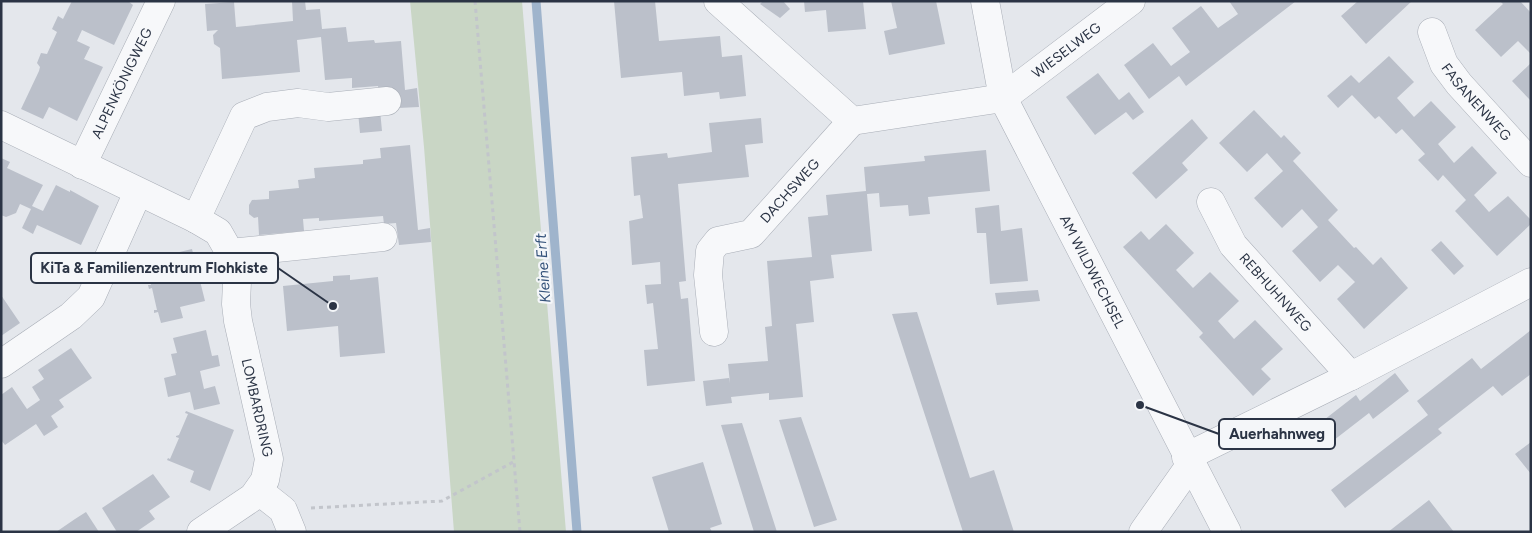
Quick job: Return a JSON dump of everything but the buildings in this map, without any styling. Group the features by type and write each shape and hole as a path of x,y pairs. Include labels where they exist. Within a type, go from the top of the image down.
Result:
{"street":[{"name":"ALPENKÖNIGWEG","path":"82,165 161,1"},
{"path":"718,1 852,121 1002,98"},
{"name":"AM WILDWECHSEL","path":"985,1 1002,98 1227,532"},
{"name":"WIESELWEG","path":"1002,98 1131,1"},
{"name":"FASANENWEG","path":"1432,32 1444,64 1459,84 1531,163"},
{"path":"196,219 244,116 267,107 298,103 328,107 387,101"},
{"name":"DACHSWEG","path":"714,332 708,275 710,251 718,241 751,234 852,121"},
{"name":"LOMBARDRING","path":"1,125 196,219 218,232 230,253 237,281 236,304 238,321 269,459 265,480 259,491"},
{"path":"1,364 71,316 91,297 138,192"},
{"name":"REBHUHNWEG","path":"1211,202 1232,245 1351,376"},
{"path":"230,253 382,237"},
{"path":"1143,532 1189,460 1531,282"},
{"path":"201,532 259,491 283,510 292,532"}],"path":[{"path":"476,1 520,532"},
{"path":"317,507 442,501 515,461"}],"green space":[{"path":"410,1 522,1 566,532 454,532 424,147"}],"waterway":[{"name":"Kleine Erft","path":"536,1 577,532"}],"place":[{"name":"KiTa & Familienzentrum Flohkiste","path":"333,306"},
{"name":"Auerhahnweg","path":"1140,405"}]}
